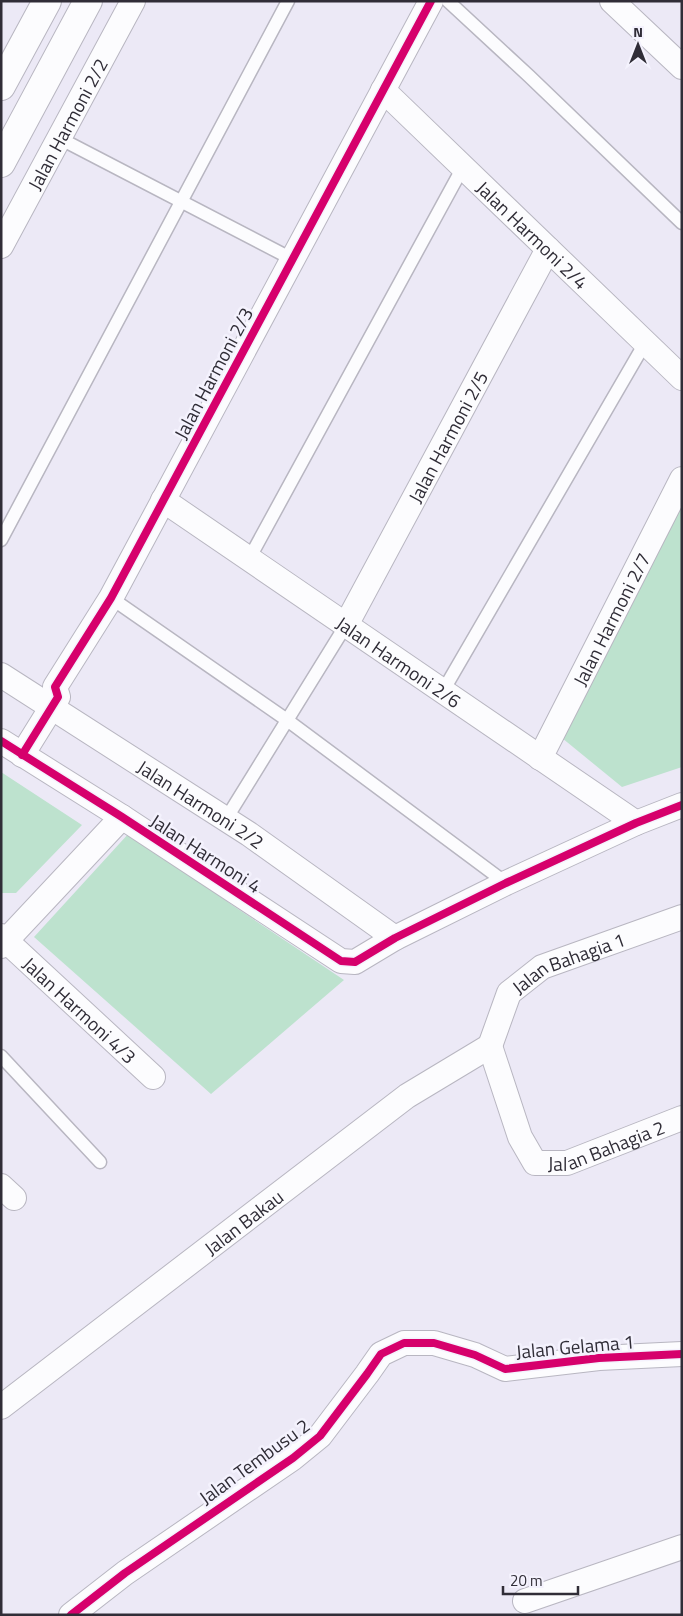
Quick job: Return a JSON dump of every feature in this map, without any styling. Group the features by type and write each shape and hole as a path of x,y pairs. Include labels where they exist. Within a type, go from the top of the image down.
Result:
{"main road":[{"path":"1,86 47,1"},
{"path":"1,163 88,1"}],"street":[{"name":"Jalan Harmoni 2/2","path":"1,246 133,1"},
{"name":"Jalan Harmoni 2/3","path":"11,747 49,698 111,598 431,1"},
{"path":"612,1 682,67"},
{"name":"Jalan Harmoni 2/4","path":"383,90 682,378"},
{"name":"Jalan Harmoni 2/5","path":"346,625 548,249"},
{"name":"Jalan Harmoni 2/7","path":"540,758 682,479"},
{"name":"Jalan Harmoni 2/6","path":"163,500 636,823"},
{"name":"Jalan Harmoni 2/2","path":"1,675 49,698 362,913 395,938"},
{"name":"Jalan Harmoni 4","path":"11,747 122,817 341,961 354,962 395,938 506,883 636,823 682,805"},
{"path":"3,940 122,817"},
{"name":"Jalan Bahagia 1","path":"490,1046 509,993 542,967 682,917"},
{"name":"Jalan Harmoni 4/3","path":"3,940 153,1077"},
{"name":"Jalan Bahagia 2","path":"490,1046 520,1137 535,1163 567,1163 682,1118"},
{"name":"Jalan Bakau","path":"1,1407 407,1096 490,1046"},
{"name":"Jalan Tembusu 2","path":"71,1615 125,1573 293,1458 320,1436 368,1374 381,1354 404,1343 434,1343 474,1355"},
{"name":"Jalan Gelama 1","path":"474,1355 505,1369 599,1358 682,1354"},
{"path":"524,1601 682,1547"}],"lane":[{"path":"1,540 288,1"},
{"path":"448,1 682,223"},
{"path":"59,138 292,259"},
{"path":"249,559 463,167"},
{"path":"443,691 644,343"},
{"path":"111,598 287,720 506,883"},
{"path":"226,819 346,625"},
{"path":"1,1056 100,1162"}],"green space":[{"path":"682,503 682,767 622,787 562,738"},
{"path":"1,772 82,825 16,893 1,893"},
{"path":"130,832 232,905 344,980 211,1094 34,937"}],"cycle path":[{"path":"22,755 58,697 55,687 111,598 431,1"},
{"path":"1,741 122,817 341,961 355,962 395,938 506,883 636,823 682,805"},
{"path":"71,1615 125,1573 293,1458 320,1436 381,1354 404,1343 434,1343 475,1355 505,1369 599,1358 682,1354"}]}
